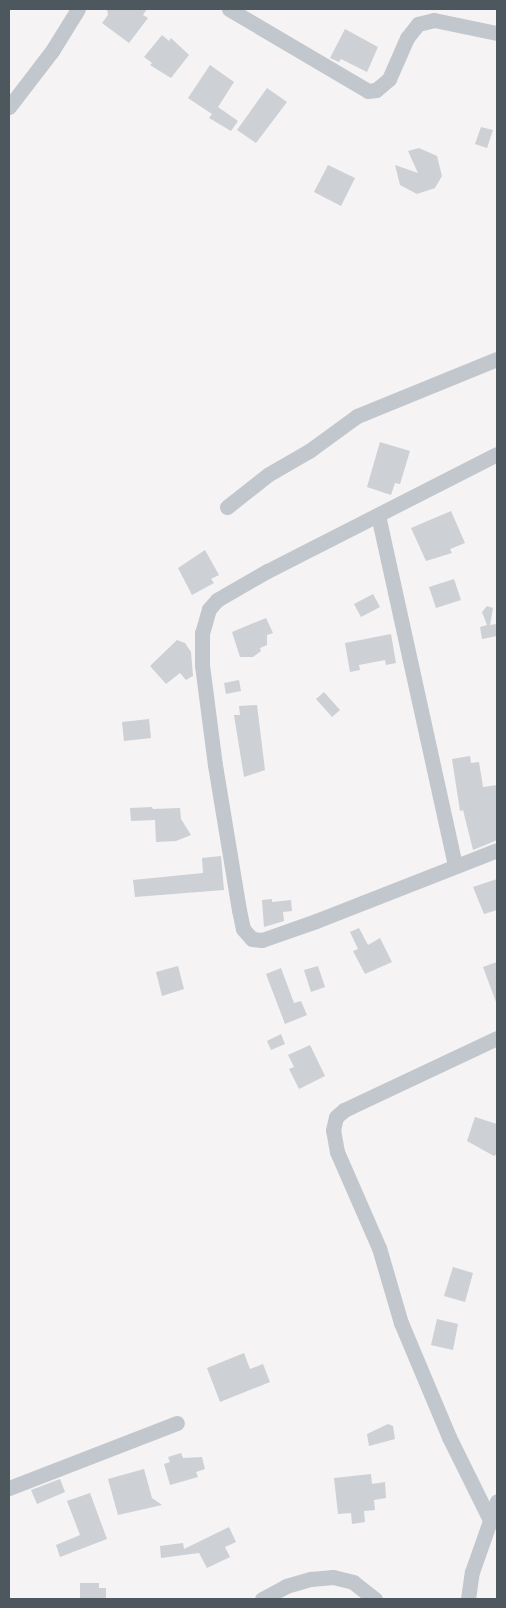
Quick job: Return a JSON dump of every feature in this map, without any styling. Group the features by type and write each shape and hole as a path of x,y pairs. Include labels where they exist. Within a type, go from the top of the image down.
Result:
{"street":[{"path":"9,107 52,51 78,9"},
{"path":"229,9 368,91 376,90 389,79 412,30 423,22 450,22 497,33"},
{"path":"227,507 269,474 309,451 358,416 497,358"},
{"path":"497,454 216,600 205,618 202,665 215,764 243,929 252,939 262,940 497,850"},
{"path":"378,515 455,866"},
{"path":"491,1522 449,1437 401,1322 379,1248 337,1152 333,1130 336,1117 344,1110 497,1038"},
{"path":"9,1488 177,1423"},
{"path":"468,1599 472,1572 497,1501"},
{"path":"262,1599 286,1586 333,1577 353,1582 375,1599"}],"building":[{"path":"107,9 147,9 143,15 148,18 129,43 102,23 108,15"},
{"path":"345,29 378,47 367,72 341,59 339,62 330,58"},
{"path":"162,35 169,41 171,38 189,55 171,78 150,65 152,63 144,57"},
{"path":"210,65 234,82 218,107 238,121 231,131 209,118 212,114 188,98"},
{"path":"267,88 287,102 256,143 237,130"},
{"path":"481,127 493,130 487,148 475,144"},
{"path":"419,148 437,156 442,176 435,188 417,194 400,185 395,165 418,173 408,151"},
{"path":"328,165 355,178 341,206 314,192"},
{"path":"380,442 410,451 400,484 395,483 391,495 367,487"},
{"path":"451,511 465,543 450,549 452,553 426,561 411,528"},
{"path":"205,550 219,575 211,579 214,583 192,595 178,568"},
{"path":"454,579 461,600 436,608 429,587"},
{"path":"373,594 380,607 361,617 354,604"},
{"path":"487,606 493,608 490,625 497,624 497,636 482,639 480,627 487,625 482,612"},
{"path":"266,618 273,633 267,635 267,645 260,648 261,651 253,657 240,657 232,632"},
{"path":"391,634 396,663 386,665 385,660 359,665 360,670 350,672 345,643"},
{"path":"177,640 185,643 191,652 193,676 186,680 180,673 166,684 150,666"},
{"path":"239,680 241,691 226,694 224,683"},
{"path":"324,692 340,710 332,717 316,699"},
{"path":"257,705 265,770 244,777 234,715 240,715 239,706"},
{"path":"149,719 151,738 124,741 122,722"},
{"path":"470,756 471,763 479,762 483,787 497,785 497,840 473,850 463,810 460,811 452,759"},
{"path":"152,807 153,809 180,808 181,819 191,835 176,841 156,842 155,820 131,821 130,808"},
{"path":"221,856 224,890 135,897 133,880 203,873 202,858"},
{"path":"497,879 497,910 484,914 473,887"},
{"path":"272,899 272,902 291,900 292,911 283,912 284,921 264,927 262,900"},
{"path":"359,928 368,945 380,938 392,962 365,974 353,951 358,949 350,932"},
{"path":"497,962 497,1001 496,1002 483,967"},
{"path":"178,966 184,989 162,996 156,972"},
{"path":"318,966 325,987 311,992 304,970"},
{"path":"281,968 294,1003 301,1001 307,1015 285,1024 266,974"},
{"path":"281,1034 285,1044 271,1050 267,1041"},
{"path":"310,1045 325,1076 299,1089 289,1069 294,1067 288,1055"},
{"path":"475,1117 497,1124 497,1154 494,1156 467,1141"},
{"path":"453,1267 473,1273 465,1302 444,1296"},
{"path":"437,1319 458,1324 453,1350 431,1345"},
{"path":"244,1353 250,1369 263,1364 270,1382 220,1402 207,1368"},
{"path":"388,1424 393,1426 395,1439 369,1446 367,1434"},
{"path":"181,1453 183,1458 202,1457 205,1469 196,1472 198,1477 170,1485 164,1464 170,1462 168,1457"},
{"path":"144,1469 152,1498 162,1505 118,1515 108,1479"},
{"path":"371,1474 372,1484 385,1482 386,1498 374,1500 375,1510 364,1511 365,1522 352,1524 351,1513 338,1514 334,1478"},
{"path":"60,1479 65,1492 37,1504 31,1490"},
{"path":"90,1493 107,1539 60,1557 56,1545 80,1535 67,1501"},
{"path":"229,1527 236,1542 225,1547 230,1557 207,1568 199,1553 161,1558 160,1546 183,1543 184,1549"},
{"path":"80,1583 99,1583 99,1588 106,1588 106,1599 80,1599"}]}
